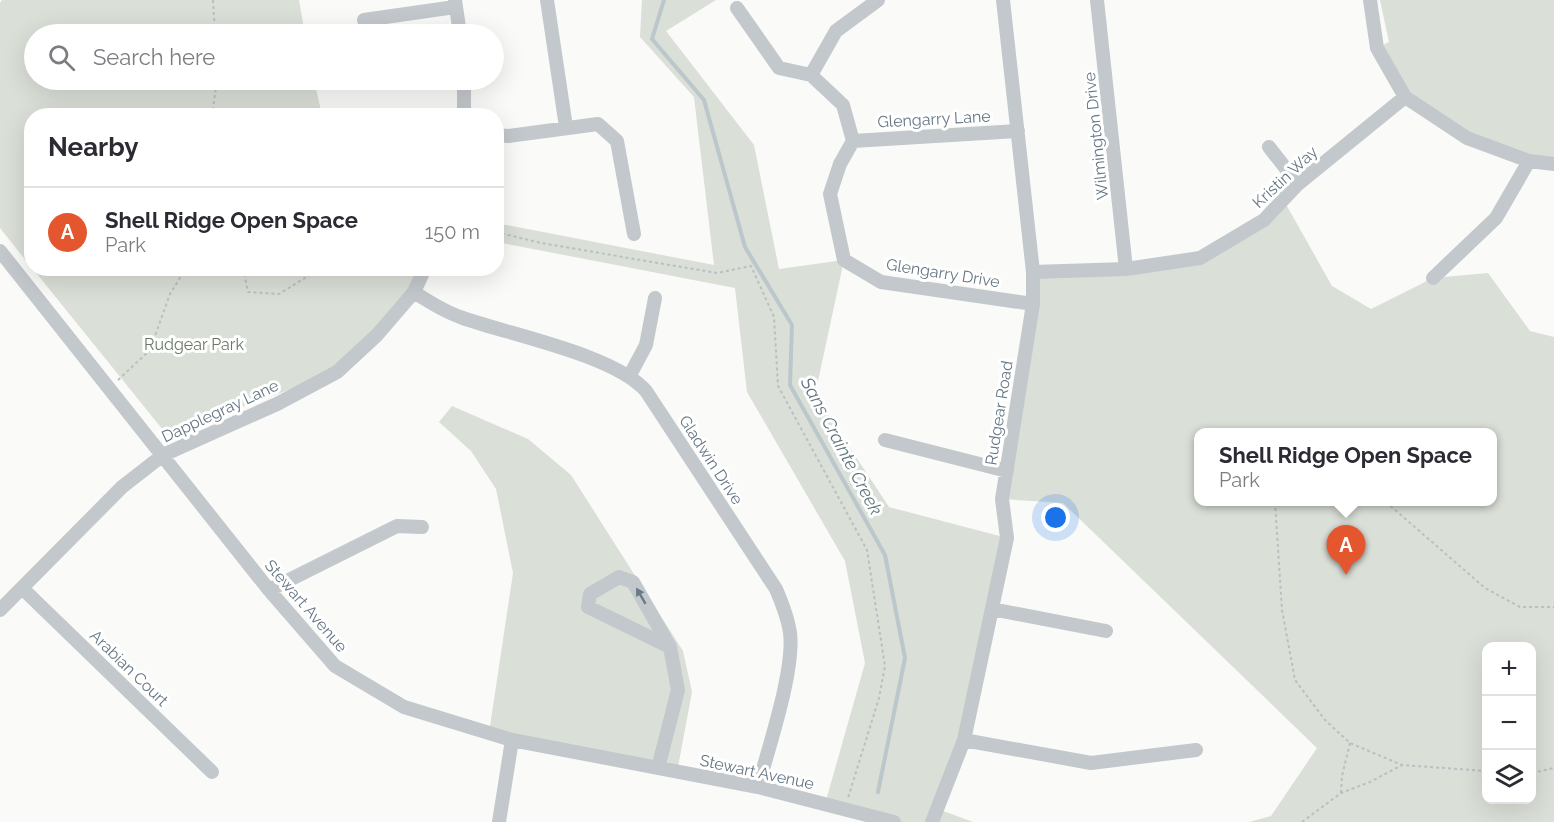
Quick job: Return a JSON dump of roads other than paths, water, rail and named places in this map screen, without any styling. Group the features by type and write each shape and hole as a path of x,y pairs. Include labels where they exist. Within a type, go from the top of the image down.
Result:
{"street":[{"path":"547,0 566,127"},
{"path":"811,75 836,31 879,0"},
{"name":"Rudgear Road","path":"932,822 964,740 1007,538 1002,499 1033,304 1033,272 1004,0"},
{"name":"Wilmington Drive","path":"1097,0 1126,269"},
{"path":"1370,0 1377,48 1405,97 1467,138 1529,161 1554,164"},
{"path":"364,20 455,3 458,24"},
{"path":"736,8 778,68 811,75 843,105 853,141"},
{"path":"464,90 464,108"},
{"name":"Kristin Way","path":"1033,272 1126,269 1200,258 1264,220 1298,184 1405,97"},
{"path":"504,136 598,124 617,141 634,234"},
{"name":"Glengarry Lane","path":"853,141 1018,131"},
{"name":"Glengarry Drive","path":"853,141 840,164 830,194 844,260 881,282 1033,304"},
{"path":"1269,147 1298,184"},
{"path":"1433,278 1496,218 1529,161"},
{"name":"Stewart Avenue","path":"0,251 269,590 336,666 405,707 512,740 758,787 894,822"},
{"name":"Dapplegray Lane","path":"0,610 122,487 163,455 277,404 337,372 377,335 414,292 421,276"},
{"name":"Gladwin Drive","path":"414,292 461,318 600,362 630,375 653,401 776,589 783,605 790,634 789,664 758,787"},
{"path":"630,375 646,345 655,298"},
{"path":"885,440 1007,471"},
{"path":"269,590 397,526 422,528"},
{"path":"658,768 678,690 670,647 633,582 619,577 590,594 588,607 670,647"},
{"name":"Arabian Court","path":"22,588 212,772"},
{"path":"992,609 1106,631"},
{"path":"499,822 512,740"},
{"path":"964,740 1091,763 1196,750"}],"waterway":[{"name":"Sans Crainte Creek","path":"664,0 652,39 704,100 745,247 792,325 790,385 885,555 905,658 878,792"}],"place":[{"name":"Shell Ridge Open Space","path":"1346,575"}],"park label":[{"name":"Rudgear Park","path":"194,344"}]}
